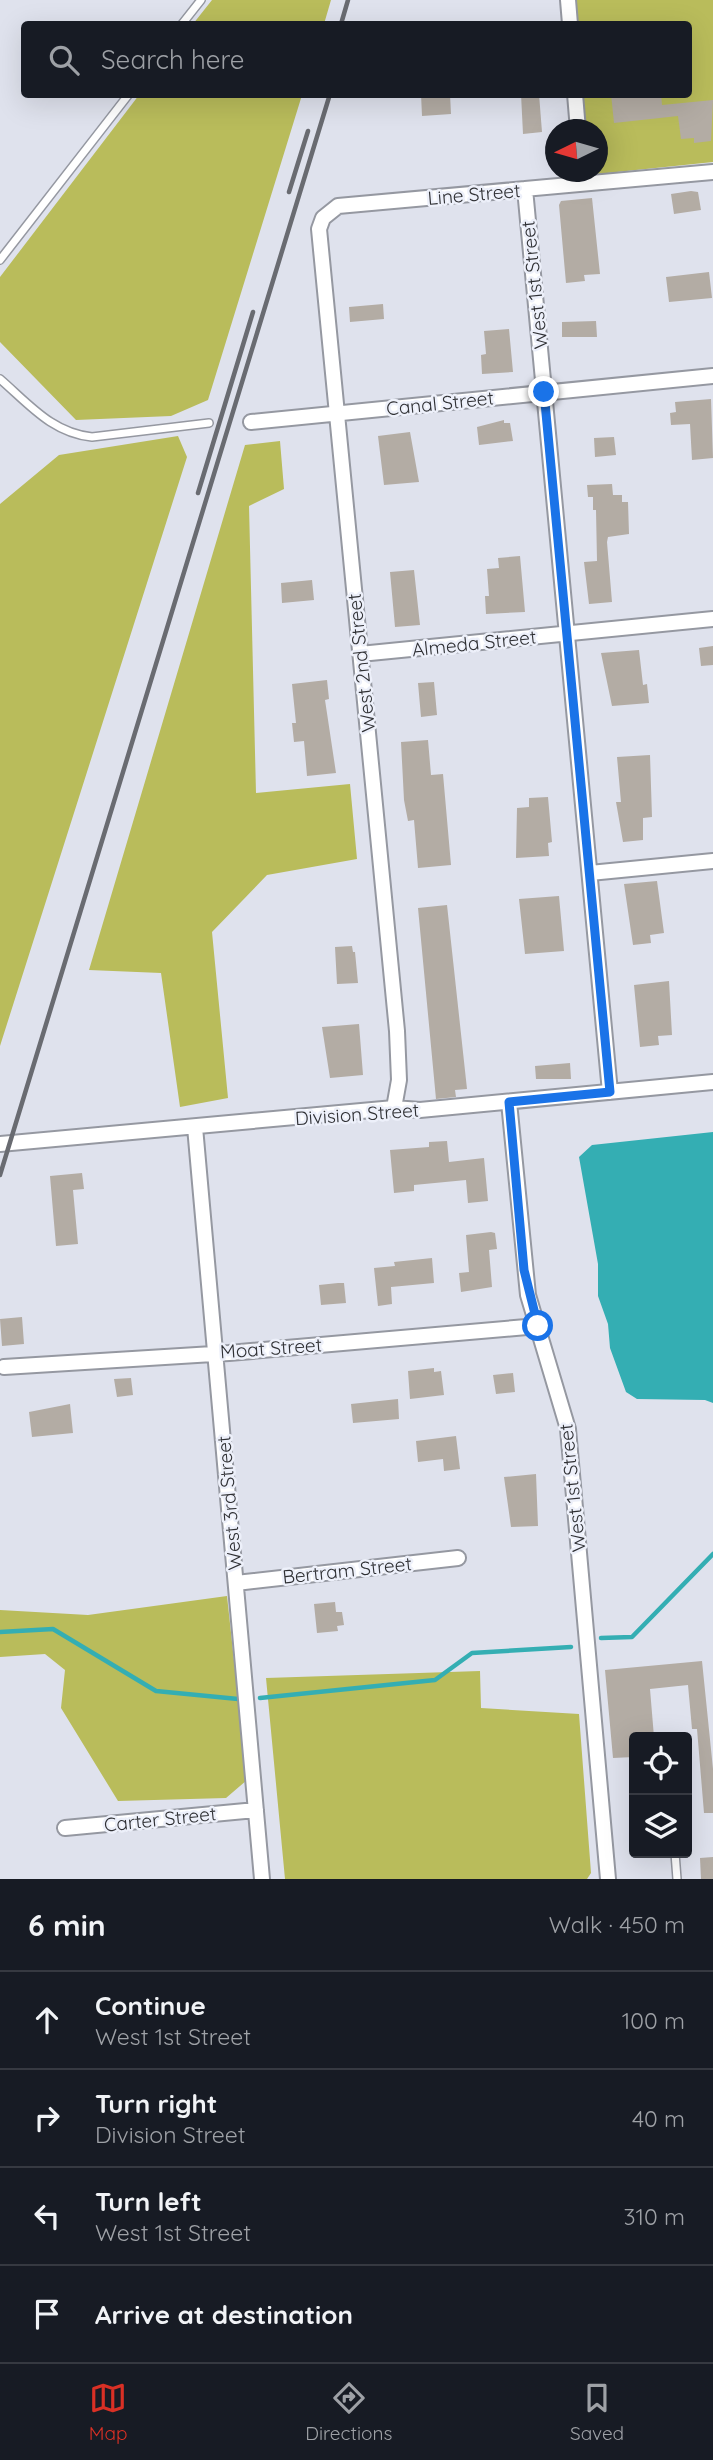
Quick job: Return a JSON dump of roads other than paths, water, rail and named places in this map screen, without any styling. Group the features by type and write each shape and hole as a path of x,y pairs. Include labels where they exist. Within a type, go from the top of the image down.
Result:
{"street":[{"path":"568,0 570,21"},
{"path":"575,98 577,119"},
{"name":"Line Street","path":"608,177 713,172"},
{"name":"Line Street","path":"323,218 338,206 525,189 562,182"},
{"name":"West 1st Street","path":"525,189 610,1092"},
{"name":"West 2nd Street","path":"323,218 319,240 397,1031 399,1080 394,1108"},
{"name":"Canal Street","path":"250,422 713,376"},
{"name":"Almeda Street","path":"360,654 713,619"},
{"path":"590,873 713,861"},
{"name":"Division Street","path":"0,1144 394,1108 420,1110 713,1082"},
{"name":"West 1st Street","path":"509,1102 524,1270 568,1429 608,1879"},
{"name":"West 3rd Street","path":"195,1127 262,1879"},
{"name":"Moat Street","path":"4,1367 215,1353 538,1326"},
{"name":"Bertram Street","path":"236,1583 458,1558"},
{"name":"Carter Street","path":"65,1828 256,1810"}],"lane":[{"path":"184,21 201,0"},
{"path":"0,260 125,98"},
{"path":"0,379 48,421 73,435 92,436 209,423"},
{"path":"675,1858 677,1879"}],"water":[{"path":"713,1132 713,1403 705,1400 637,1399 626,1392 610,1348 608,1324 598,1296 598,1264 579,1157 592,1145"}],"waterway":[{"path":"601,1638 632,1637 713,1554"},
{"path":"0,1632 53,1629 156,1691 238,1699"},
{"path":"260,1698 435,1680 472,1653 571,1647"}],"railway":[{"path":"342,21 348,0"},
{"path":"0,1175 329,98"},
{"path":"289,192 308,131"},
{"path":"198,493 253,312"}]}
